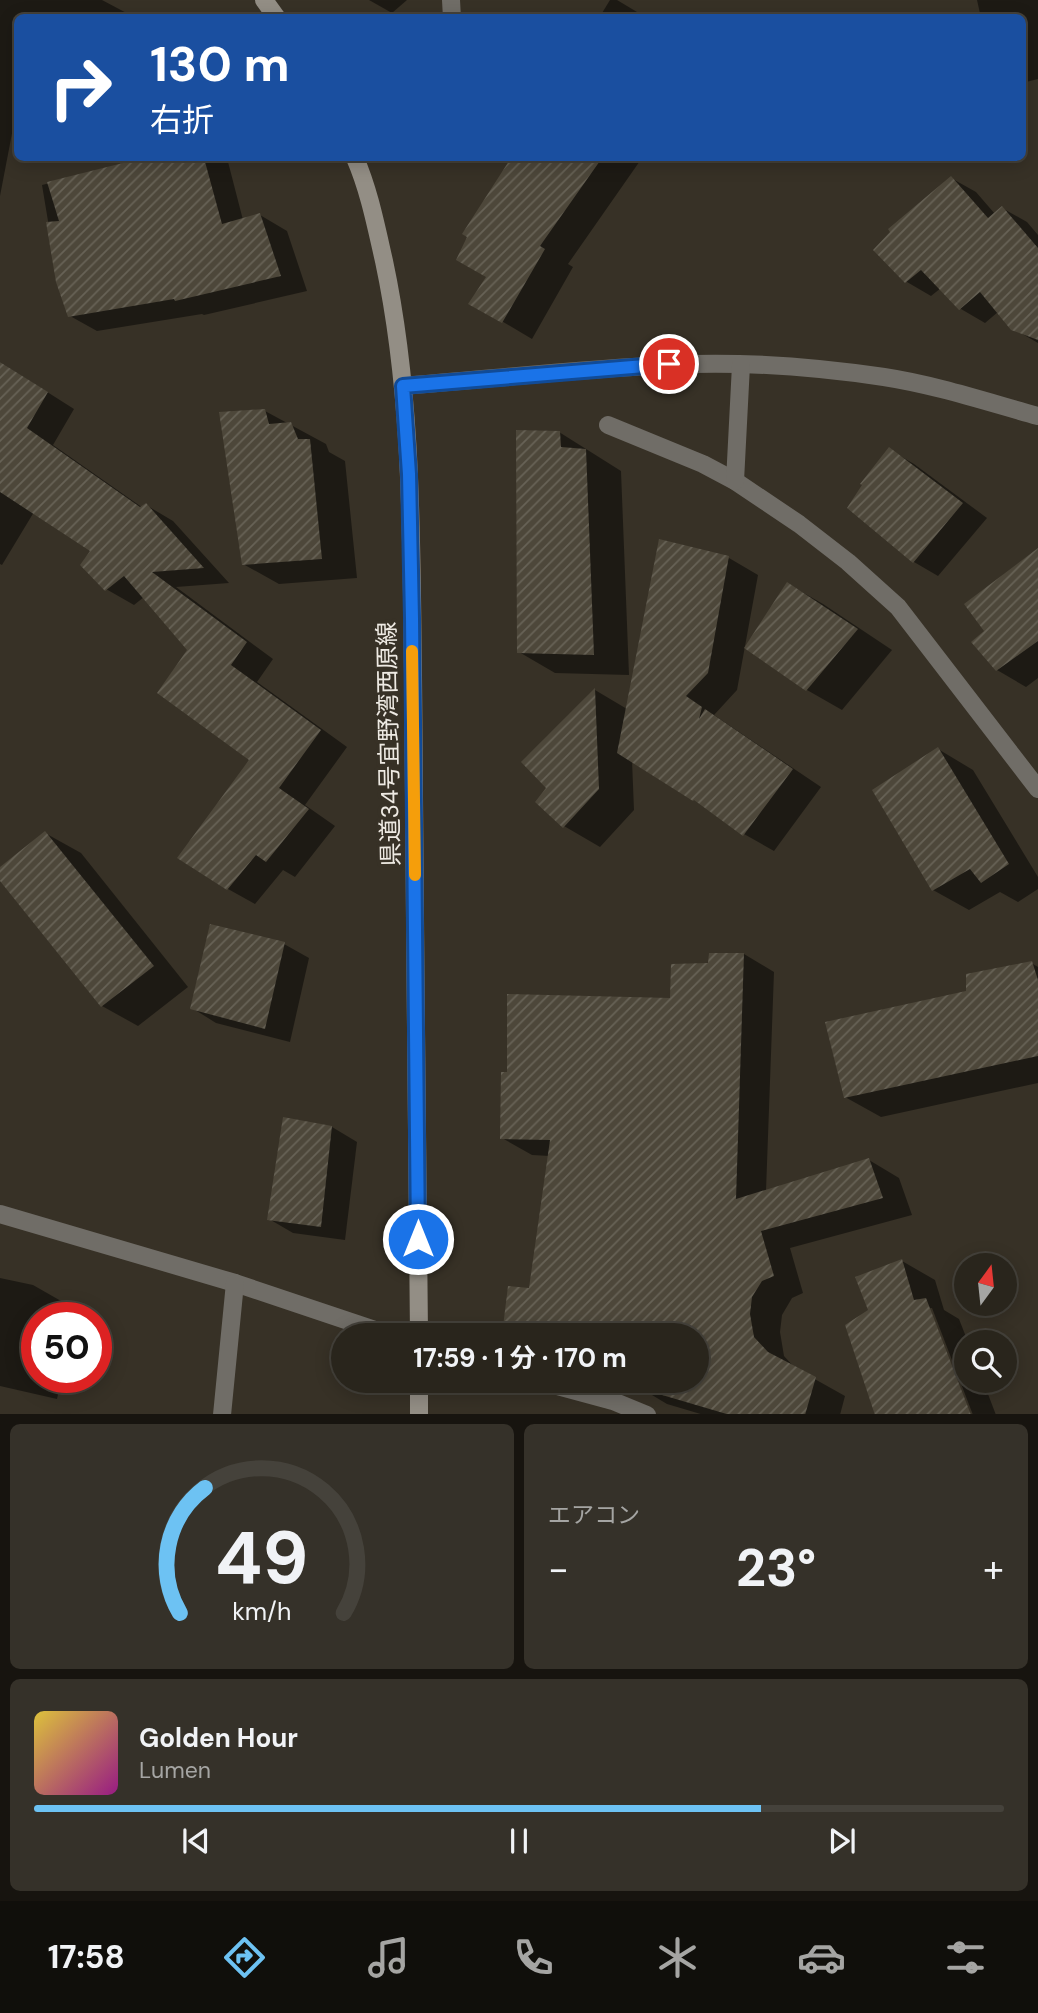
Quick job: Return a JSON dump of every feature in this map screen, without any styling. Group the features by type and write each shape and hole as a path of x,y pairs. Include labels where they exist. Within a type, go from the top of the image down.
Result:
{"main road":[{"name":"県道34号宜野湾西原線","path":"356,161 375,222 398,338 409,474 419,1323"},
{"path":"419,1393 419,1414"}],"street":[{"path":"403,386 669,364 741,365 886,378 971,397 1038,416"},
{"path":"735,481 741,365"},
{"path":"608,425 703,464 735,481 799,524 848,562 898,607 1038,789"},
{"path":"0,1214 234,1283 354,1323"},
{"path":"222,1414 234,1283"},
{"path":"583,1393 645,1414"}],"building":[{"path":"131,161 205,161 222,224 260,213 281,276 175,301 174,299 68,317 56,282 46,222 59,221 47,182"},
{"path":"509,161 600,161 540,246 545,249 502,323 468,304 486,277 456,260 467,237 462,234"},
{"path":"951,176 988,218 1002,206 1038,248 1038,340 1011,330 980,292 959,310 921,270 905,283 873,250 890,232 888,229"},
{"path":"0,362 48,392 27,428 140,507 146,503 204,568 152,572 247,642 231,665 321,730 279,788 309,809 266,862 256,855 227,890 177,858 249,760 157,693 187,650 124,576 105,591 80,565 90,551 0,492"},
{"path":"265,409 269,424 291,422 298,439 310,439 322,559 242,565 219,412"},
{"path":"516,430 560,431 561,447 586,449 594,655 517,653"},
{"path":"889,447 963,503 913,563 847,508 862,485 860,484"},
{"path":"659,539 729,556 708,673 686,696 702,707 699,719 705,709 793,769 743,836 694,800 617,753"},
{"path":"1038,548 1038,641 996,671 971,642 984,631 964,604"},
{"path":"787,582 858,629 806,691 744,648"},
{"path":"595,688 599,789 563,828 535,802 546,788 521,762"},
{"path":"938,747 1009,864 981,883 970,869 932,891 872,790"},
{"path":"45,831 154,966 101,1007 0,881 0,867"},
{"path":"210,924 285,942 265,1029 190,1009"},
{"path":"709,953 744,953 736,1199 869,1158 883,1198 761,1231 774,1276 762,1281 752,1297 750,1314 754,1337 768,1352 816,1377 805,1414 727,1414 655,1393 709,1393 709,1323 503,1323 508,1286 529,1288 550,1140 500,1139 501,1072 507,1072 507,994 670,998 671,964 708,963"},
{"path":"1032,961 1038,980 1038,1056 844,1098 825,1022 966,991 966,974"},
{"path":"283,1117 332,1126 321,1227 267,1220"},
{"path":"902,1259 914,1300 926,1298 954,1371 954,1393 963,1393 971,1414 875,1414 845,1325 868,1310 855,1277"}],"slow traffic":[{"path":"412,651 415,875"}],"route":[{"path":"418,1239 412,618 409,474 403,386 669,364"}]}
